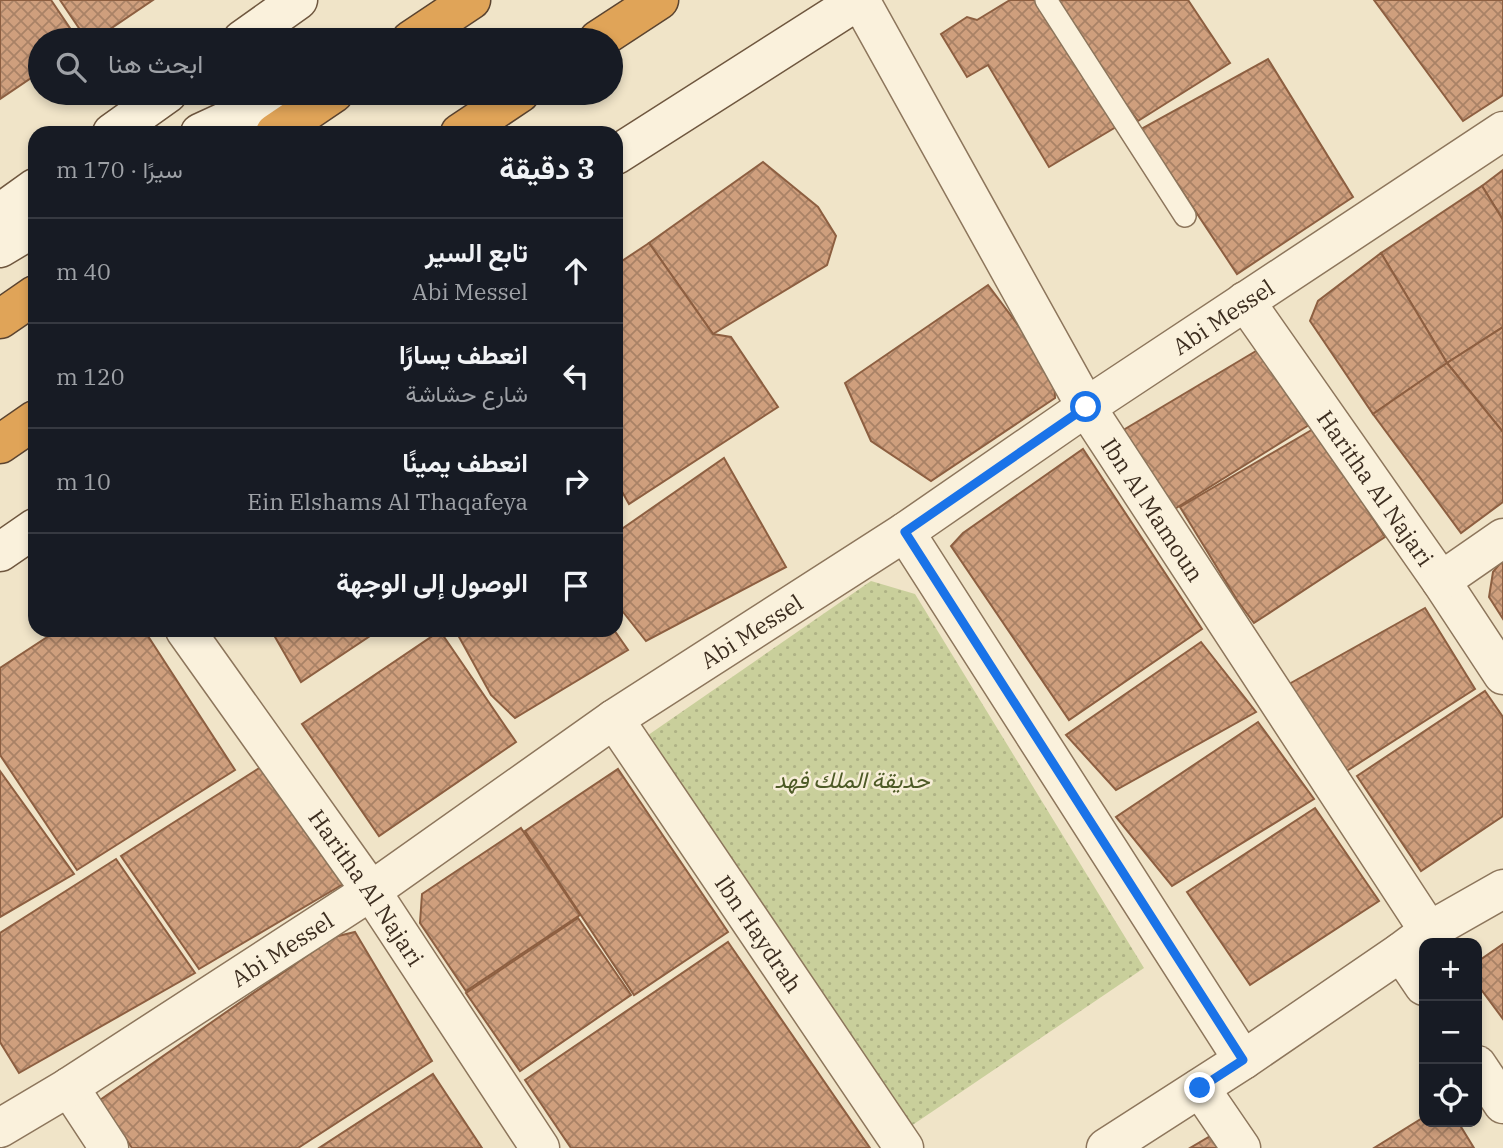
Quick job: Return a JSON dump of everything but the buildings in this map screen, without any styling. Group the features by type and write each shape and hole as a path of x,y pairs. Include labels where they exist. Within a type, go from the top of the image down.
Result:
{"highway":[{"path":"426,28 471,0"},
{"path":"618,28 659,0"},
{"path":"285,126 316,105"},
{"path":"470,126 502,105"},
{"path":"498,126 523,105"},
{"path":"0,319 28,300"},
{"path":"0,444 28,425"}],"street":[{"path":"259,28 298,0"},
{"path":"623,152 860,0"},
{"name":"Ibn Al Mamoun","path":"860,0 1086,407 1415,942 1419,962"},
{"path":"122,126 151,105"},
{"path":"215,126 261,105"},
{"name":"Abi Messel","path":"0,1128 69,1087 371,891 614,719 905,532 1086,407 1503,131"},
{"path":"0,213 28,193"},
{"path":"0,248 28,231"},
{"name":"Haritha Al Najari","path":"1245,301 1441,581 1503,675"},
{"path":"905,532 1243,1060"},
{"path":"0,552 28,533"},
{"path":"1441,581 1503,538"},
{"name":"Haritha Al Najari","path":"190,637 371,891 540,1148"},
{"name":"Ibn Haydrah","path":"614,719 904,1148"},
{"path":"1106,1148 1243,1060 1415,942 1503,889"},
{"path":"1482,1072 1503,1104"},
{"path":"69,1087 109,1148"},
{"path":"1200,1088 1241,1148"}],"lane":[{"path":"1046,0 1185,216"}],"green space":[{"name":"حديقة الملك فهد","path":"871,581 915,594 1144,968 911,1126 641,740"}],"route":[{"path":"1086,407 905,532 1243,1060 1200,1088"}]}
